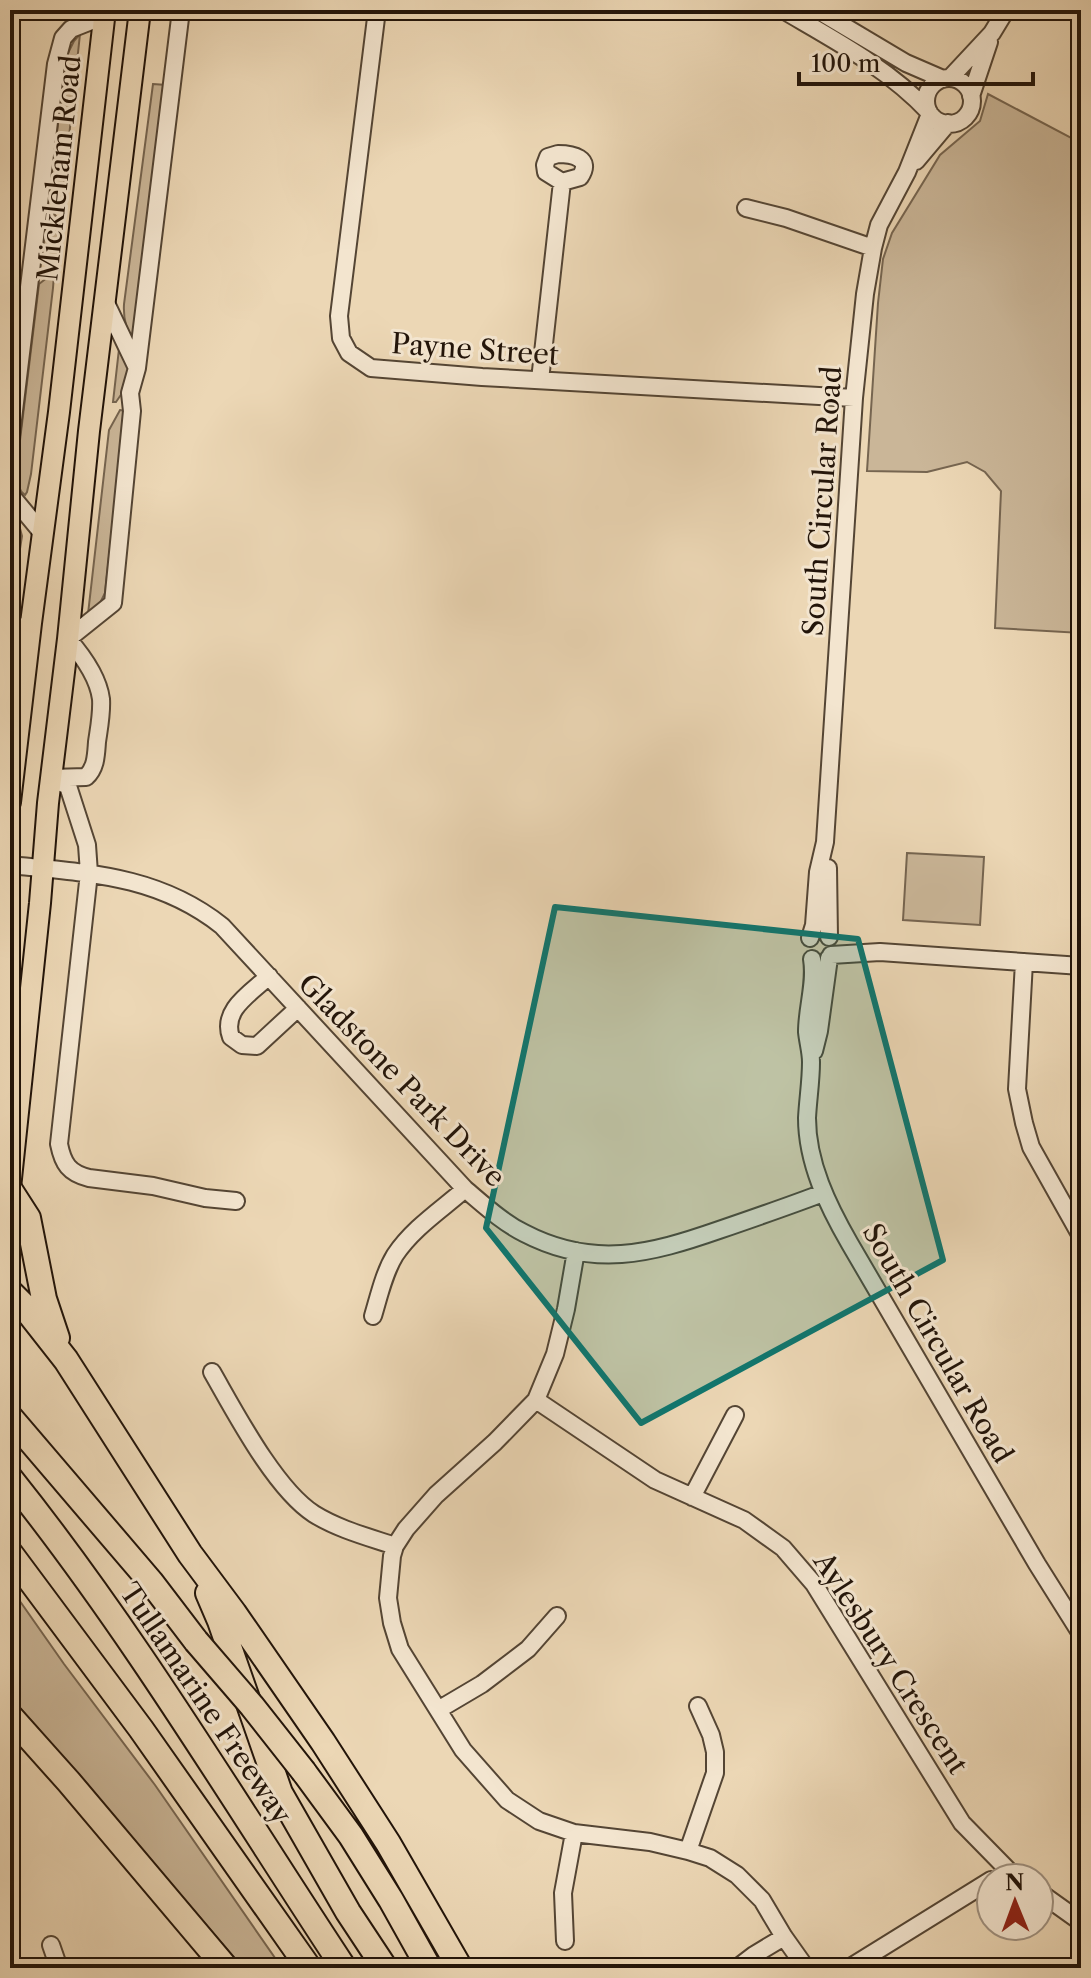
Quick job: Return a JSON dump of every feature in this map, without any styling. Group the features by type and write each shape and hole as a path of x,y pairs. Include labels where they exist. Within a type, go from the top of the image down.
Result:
{"highway":[{"path":"10,1189 28,1218 49,1319 66,1360"},
{"path":"10,1292 66,1360 190,1554 323,1742 388,1843 460,1968"},
{"path":"17,1426 151,1582 304,1772 351,1836 429,1968"},
{"name":"Tullamarine Freeway","path":"16,1485 93,1588 184,1719 344,1968"},
{"path":"10,1553 141,1729 309,1968"},
{"path":"190,1554 220,1621 280,1793 385,1968"},
{"path":"10,1716 19,1735 226,1968"}],"main road":[{"path":"10,1189 89,431 140,10"},
{"name":"Mickleham Road","path":"10,802 59,412 102,12"}],"street":[{"path":"168,10 178,30"},
{"path":"51,778 88,776 95,764 100,696 86,663 68,639 113,603 132,411 130,393 137,368 181,10"},
{"name":"Payne Street","path":"377,10 339,316 341,338 349,353 371,368 854,398"},
{"path":"793,13 887,73 913,94 935,119 955,123 966,115 972,103 964,84 906,63 817,10"},
{"path":"971,96 992,33 1006,10"},
{"name":"Mickleham Road","path":"10,444 56,64 63,38 71,29 102,12"},
{"path":"930,113 926,98 928,92 937,81 947,78 992,33"},
{"name":"South Circular Road","path":"827,950 806,951 806,946 814,925 818,872 825,842 854,398 862,320 879,225 907,172 930,113"},
{"name":"South Circular Road","path":"907,172 948,123"},
{"path":"540,380 562,182"},
{"path":"746,208 786,218 873,248"},
{"path":"105,301 137,368"},
{"path":"10,494 43,534"},
{"path":"10,632 31,623"},
{"path":"51,778 68,786 87,845 89,873 59,1144 65,1164 80,1176 89,1178 236,1201"},
{"name":"South Circular Road","path":"825,842 829,873 827,950 819,1031 811,1061 807,1120 823,1193 1037,1564 1081,1634"},
{"name":"Gladstone Park Drive","path":"10,865 119,878 152,887 198,909 222,926 465,1189 506,1223 553,1245 617,1255 641,1253 666,1248 823,1193"},
{"path":"827,950 1081,966"},
{"path":"1024,962 1017,1089 1019,1101 1031,1147 1079,1227"},
{"path":"269,976 233,1011 228,1024 231,1037 242,1045 257,1046 298,1008"},
{"path":"373,1316 384,1278 396,1254 416,1230 465,1189"},
{"path":"576,1251 555,1354 536,1400 436,1495 395,1546 388,1598 400,1649 463,1750 507,1800 539,1821 574,1833 650,1842 710,1858 737,1875 762,1900 806,1968"},
{"path":"212,1372 270,1467 294,1498 312,1513 395,1546"},
{"name":"Aylesbury Crescent","path":"536,1400 655,1480 744,1520 783,1548 814,1584 962,1823 992,1862"},
{"path":"692,1497 735,1415"},
{"path":"438,1710 482,1684 528,1649 557,1616"},
{"path":"688,1851 715,1773 711,1735 698,1706"},
{"path":"565,1941 563,1893 574,1833"},
{"path":"849,1968 975,1893"},
{"path":"1055,1903 1081,1922"},
{"path":"737,1968 784,1937"},
{"path":"51,1945 59,1968"}],"highlighted area":[{"path":"555,907 858,939 943,1260 641,1423 486,1228"}],"shaded area":[{"path":"80,34 61,194 52,186 51,177 67,55"},
{"path":"153,84 166,85 134,344 126,325 124,304"},
{"path":"988,94 1081,143 1081,633 995,628 1001,491 985,472 967,462 927,472 867,471 883,259 892,233 940,155 980,121"},
{"path":"50,209 60,221 57,254 54,259 44,262 47,212"},
{"path":"52,274 53,288 31,474 25,495 18,486 17,469 39,284"},
{"path":"119,349 127,363 128,376 121,395 113,402"},
{"path":"120,410 125,411 105,593 100,603 88,614 109,430"},
{"path":"13,516 18,521 22,536 10,613 10,523"},
{"path":"907,853 984,857 980,925 903,920"},
{"path":"10,1587 155,1785 282,1968 243,1968 57,1757 38,1728 10,1697"}]}
